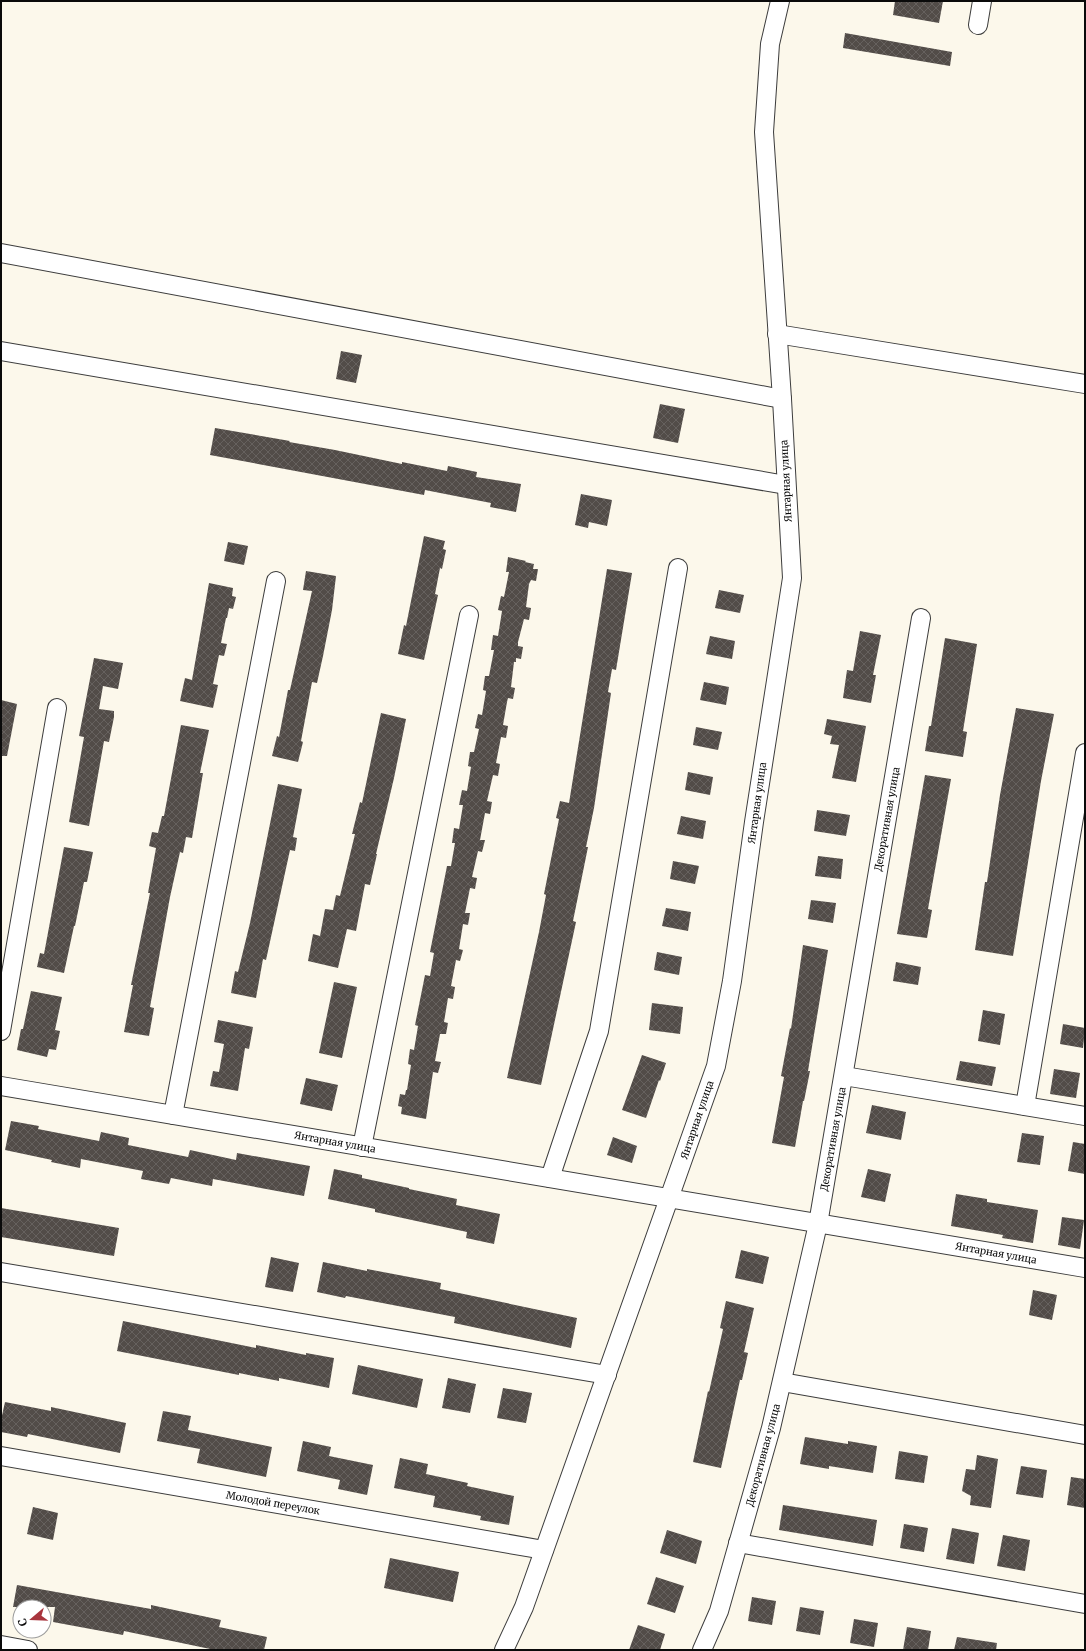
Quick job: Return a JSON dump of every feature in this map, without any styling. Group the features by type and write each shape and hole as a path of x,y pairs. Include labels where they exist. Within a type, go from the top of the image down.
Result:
{"street":[{"name":"Янтарная улица","path":"669,1198 716,1066 732,981 754,822 792,578 778,334 764,132 770,44 780,1"},
{"path":"978,24 982,1"},
{"path":"1,253 782,399"},
{"path":"778,334 1085,384"},
{"path":"1,352 786,485"},
{"path":"550,1178 599,1031 678,568"},
{"path":"173,1115 276,581"},
{"path":"362,1147 469,615"},
{"name":"Декоративная улица","path":"702,1650 719,1611 771,1428 818,1224 921,618"},
{"path":"1,1031 57,708"},
{"path":"1025,1106 1085,753"},
{"path":"844,1076 1085,1116"},
{"name":"Янтарная улица","path":"1,1086 1085,1268"},
{"path":"504,1650 524,1607 669,1198"},
{"path":"1,1272 606,1375"},
{"path":"782,1382 1085,1436"},
{"name":"Молодой переулок","path":"1,1456 544,1550"},
{"path":"738,1542 1085,1604"},
{"path":"1,1645 28,1650"}],"building":[{"path":"895,1 943,1 939,23 893,15"},
{"path":"845,33 952,52 950,66 843,48"},
{"path":"341,351 362,355 356,383 336,379"},
{"path":"660,404 685,409 678,443 653,438"},
{"path":"215,428 290,441 289,442 402,464 402,462 447,471 448,466 477,472 476,477 521,484 516,512 490,507 491,503 425,490 424,495 210,455"},
{"path":"581,494 612,500 607,526 589,522 588,528 575,525"},
{"path":"424,536 445,541 443,549 446,550 442,569 440,568 435,594 438,595 424,660 398,654 404,625 406,626"},
{"path":"228,542 248,546 244,565 224,561"},
{"path":"508,557 534,564 533,569 538,569 536,581 531,580 529,584 526,607 531,608 529,620 524,619 518,642 518,646 523,647 521,659 516,658 516,662 514,662 511,687 515,688 513,699 508,698 503,725 508,726 506,738 501,737 496,763 500,764 498,776 493,775 487,801 492,802 490,814 485,813 480,840 485,840 482,852 478,851 472,877 477,878 475,889 470,888 465,913 470,913 468,925 463,924 459,949 463,950 460,961 456,960 451,986 455,987 453,999 448,998 444,1022 448,1023 446,1034 440,1034 435,1061 441,1062 438,1073 433,1072 426,1119 401,1114 402,1107 398,1106 400,1094 405,1095 407,1090 411,1065 408,1064 410,1049 414,1050 418,1026 415,1025 425,975 430,976 434,953 430,952 447,866 451,866 455,843 452,843 454,828 459,829 463,805 459,805 462,790 467,791 471,767 468,766 470,752 474,752 479,729 475,728 478,714 482,715 486,691 483,690 485,676 489,676 494,650 491,650 493,635 498,636 502,611 498,610 501,596 504,597 509,572 506,572"},
{"path":"607,569 632,573 616,670 612,669 608,692 611,693 594,808 586,847 588,847 573,921 576,922 541,1085 507,1078 546,895 544,894 559,819 556,818 560,801 569,803"},
{"path":"306,571 336,576 332,610 323,656 317,683 312,682 301,741 303,742 298,762 272,756 277,736 279,737 288,690 290,690 312,591 303,590"},
{"path":"209,583 233,588 232,596 236,597 233,609 229,608 226,618 221,643 227,644 224,656 219,655 213,684 218,685 213,708 180,701 185,678 192,680"},
{"path":"719,590 744,595 740,613 715,608"},
{"path":"860,631 881,635 873,675 876,675 871,703 843,698 847,670 853,671"},
{"path":"710,636 735,641 732,659 706,654"},
{"path":"945,638 977,644 963,731 967,732 963,757 925,751 929,726 931,726"},
{"path":"94,658 123,663 118,689 103,686 99,709 114,711 114,717 109,742 104,741 89,826 69,822 84,737 79,736"},
{"path":"704,682 729,687 726,705 700,700"},
{"path":"1,700 17,704 7,756 1,756"},
{"path":"1016,708 1054,714 1041,781 1013,956 975,950 985,882 987,882 1000,795"},
{"path":"381,713 406,719 370,885 365,884 356,931 347,929 338,968 308,961 313,934 320,936 325,909 333,910 336,895 340,896 355,834 352,834 360,802 362,803"},
{"path":"827,719 866,726 856,782 832,778 839,745 830,744 832,736 824,734"},
{"path":"181,725 209,730 200,773 203,773 192,838 186,837 183,853 180,852 170,897 150,1007 154,1008 149,1036 124,1032 133,985 131,985 150,893 148,893 156,848 149,846 152,832 158,833 162,816 164,816"},
{"path":"696,727 722,732 718,750 693,745"},
{"path":"688,772 713,777 710,795 685,790"},
{"path":"925,775 951,779 928,909 932,910 927,938 897,934"},
{"path":"278,784 302,789 293,837 297,838 295,851 290,850 266,960 263,959 256,998 231,993 235,971 238,972 250,923"},
{"path":"817,810 850,815 846,836 814,831"},
{"path":"681,816 706,821 703,839 677,834"},
{"path":"64,847 93,852 87,882 84,882 64,973 37,967 40,953 44,954"},
{"path":"818,856 843,859 841,879 815,876"},
{"path":"673,861 699,866 695,884 670,879"},
{"path":"811,900 836,903 833,923 808,919"},
{"path":"666,908 691,912 688,931 662,926"},
{"path":"803,945 828,950 808,1071 810,1071 795,1147 772,1143 784,1077 781,1076 790,1028 791,1029"},
{"path":"657,952 682,957 679,975 654,970"},
{"path":"896,962 921,967 918,985 893,981"},
{"path":"334,982 357,987 342,1058 319,1053"},
{"path":"31,991 62,997 55,1030 60,1031 56,1050 49,1049 47,1057 17,1050"},
{"path":"652,1003 683,1007 680,1034 649,1030"},
{"path":"983,1010 1005,1014 1000,1045 978,1041"},
{"path":"218,1020 253,1027 249,1049 245,1048 238,1091 210,1086 213,1071 219,1072 224,1044 214,1042"},
{"path":"1063,1024 1085,1028 1083,1048 1060,1044"},
{"path":"642,1055 666,1063 646,1118 622,1110"},
{"path":"960,1061 996,1067 992,1086 956,1080"},
{"path":"1054,1069 1080,1073 1076,1098 1050,1094"},
{"path":"306,1078 338,1085 332,1111 300,1104"},
{"path":"872,1105 906,1112 901,1140 866,1133"},
{"path":"11,1121 39,1126 38,1129 99,1141 101,1132 129,1138 128,1145 188,1157 190,1150 236,1160 237,1153 310,1166 304,1196 213,1179 212,1186 171,1178 169,1184 141,1179 143,1171 81,1159 80,1168 51,1162 52,1160 5,1150"},
{"path":"1022,1133 1044,1136 1040,1165 1017,1162"},
{"path":"613,1137 637,1146 632,1163 607,1155"},
{"path":"1073,1142 1085,1144 1085,1174 1068,1171"},
{"path":"334,1169 362,1175 362,1178 457,1199 456,1205 500,1214 494,1244 466,1238 467,1232 375,1212 375,1209 328,1199"},
{"path":"868,1169 891,1174 885,1202 861,1197"},
{"path":"956,1194 987,1199 987,1202 1038,1210 1033,1243 1002,1238 1003,1235 951,1226"},
{"path":"1,1208 119,1228 114,1256 1,1237"},
{"path":"1062,1217 1084,1220 1080,1249 1058,1245"},
{"path":"741,1250 769,1257 763,1284 735,1278"},
{"path":"271,1257 299,1263 293,1292 265,1287"},
{"path":"323,1262 441,1283 440,1289 577,1318 571,1348 454,1323 455,1317 346,1296 345,1298 317,1292"},
{"path":"1033,1290 1057,1295 1052,1320 1029,1315"},
{"path":"726,1301 754,1308 744,1352 748,1353 742,1380 740,1380 721,1468 693,1462 723,1329 720,1328"},
{"path":"123,1321 256,1348 256,1345 306,1355 306,1353 334,1358 329,1388 279,1378 279,1381 239,1373 239,1375 117,1351"},
{"path":"358,1365 423,1379 417,1408 352,1394"},
{"path":"448,1378 476,1384 470,1413 442,1408"},
{"path":"503,1388 532,1393 526,1423 497,1418"},
{"path":"5,1402 51,1411 51,1407 126,1423 120,1453 28,1434 27,1437 1,1432 1,1420"},
{"path":"163,1411 191,1416 188,1430 272,1447 266,1477 197,1463 200,1449 157,1441"},
{"path":"805,1437 848,1444 848,1441 877,1446 873,1473 829,1466 829,1469 800,1464"},
{"path":"303,1441 331,1447 329,1456 373,1465 367,1495 338,1489 340,1480 297,1471"},
{"path":"899,1451 928,1456 924,1483 895,1479"},
{"path":"977,1455 998,1459 991,1508 970,1505 971,1496 962,1491 966,1469 975,1470"},
{"path":"400,1458 428,1464 426,1474 468,1483 467,1486 514,1496 509,1525 480,1520 481,1516 433,1507 435,1496 394,1488"},
{"path":"1021,1466 1047,1470 1043,1498 1016,1494"},
{"path":"1071,1477 1085,1479 1085,1508 1067,1505"},
{"path":"783,1505 877,1520 873,1546 779,1530"},
{"path":"33,1507 58,1513 53,1540 27,1534"},
{"path":"904,1524 928,1528 924,1552 900,1548"},
{"path":"952,1528 979,1533 974,1564 946,1559"},
{"path":"667,1530 702,1541 696,1564 660,1553"},
{"path":"1003,1535 1030,1540 1025,1571 997,1566"},
{"path":"390,1558 459,1572 453,1602 384,1588"},
{"path":"656,1577 684,1586 675,1613 647,1604"},
{"path":"17,1585 151,1609 151,1605 221,1620 219,1627 267,1637 264,1650 215,1650 124,1631 123,1635 53,1622 55,1607 52,1607 52,1599 14,1599"},
{"path":"752,1597 776,1601 772,1625 748,1621"},
{"path":"800,1607 824,1611 820,1635 796,1631"},
{"path":"854,1619 878,1623 874,1647 850,1643"},
{"path":"638,1625 665,1634 660,1650 629,1650"},
{"path":"907,1627 931,1631 928,1650 903,1650"},
{"path":"957,1637 997,1643 996,1650 954,1650"}]}
